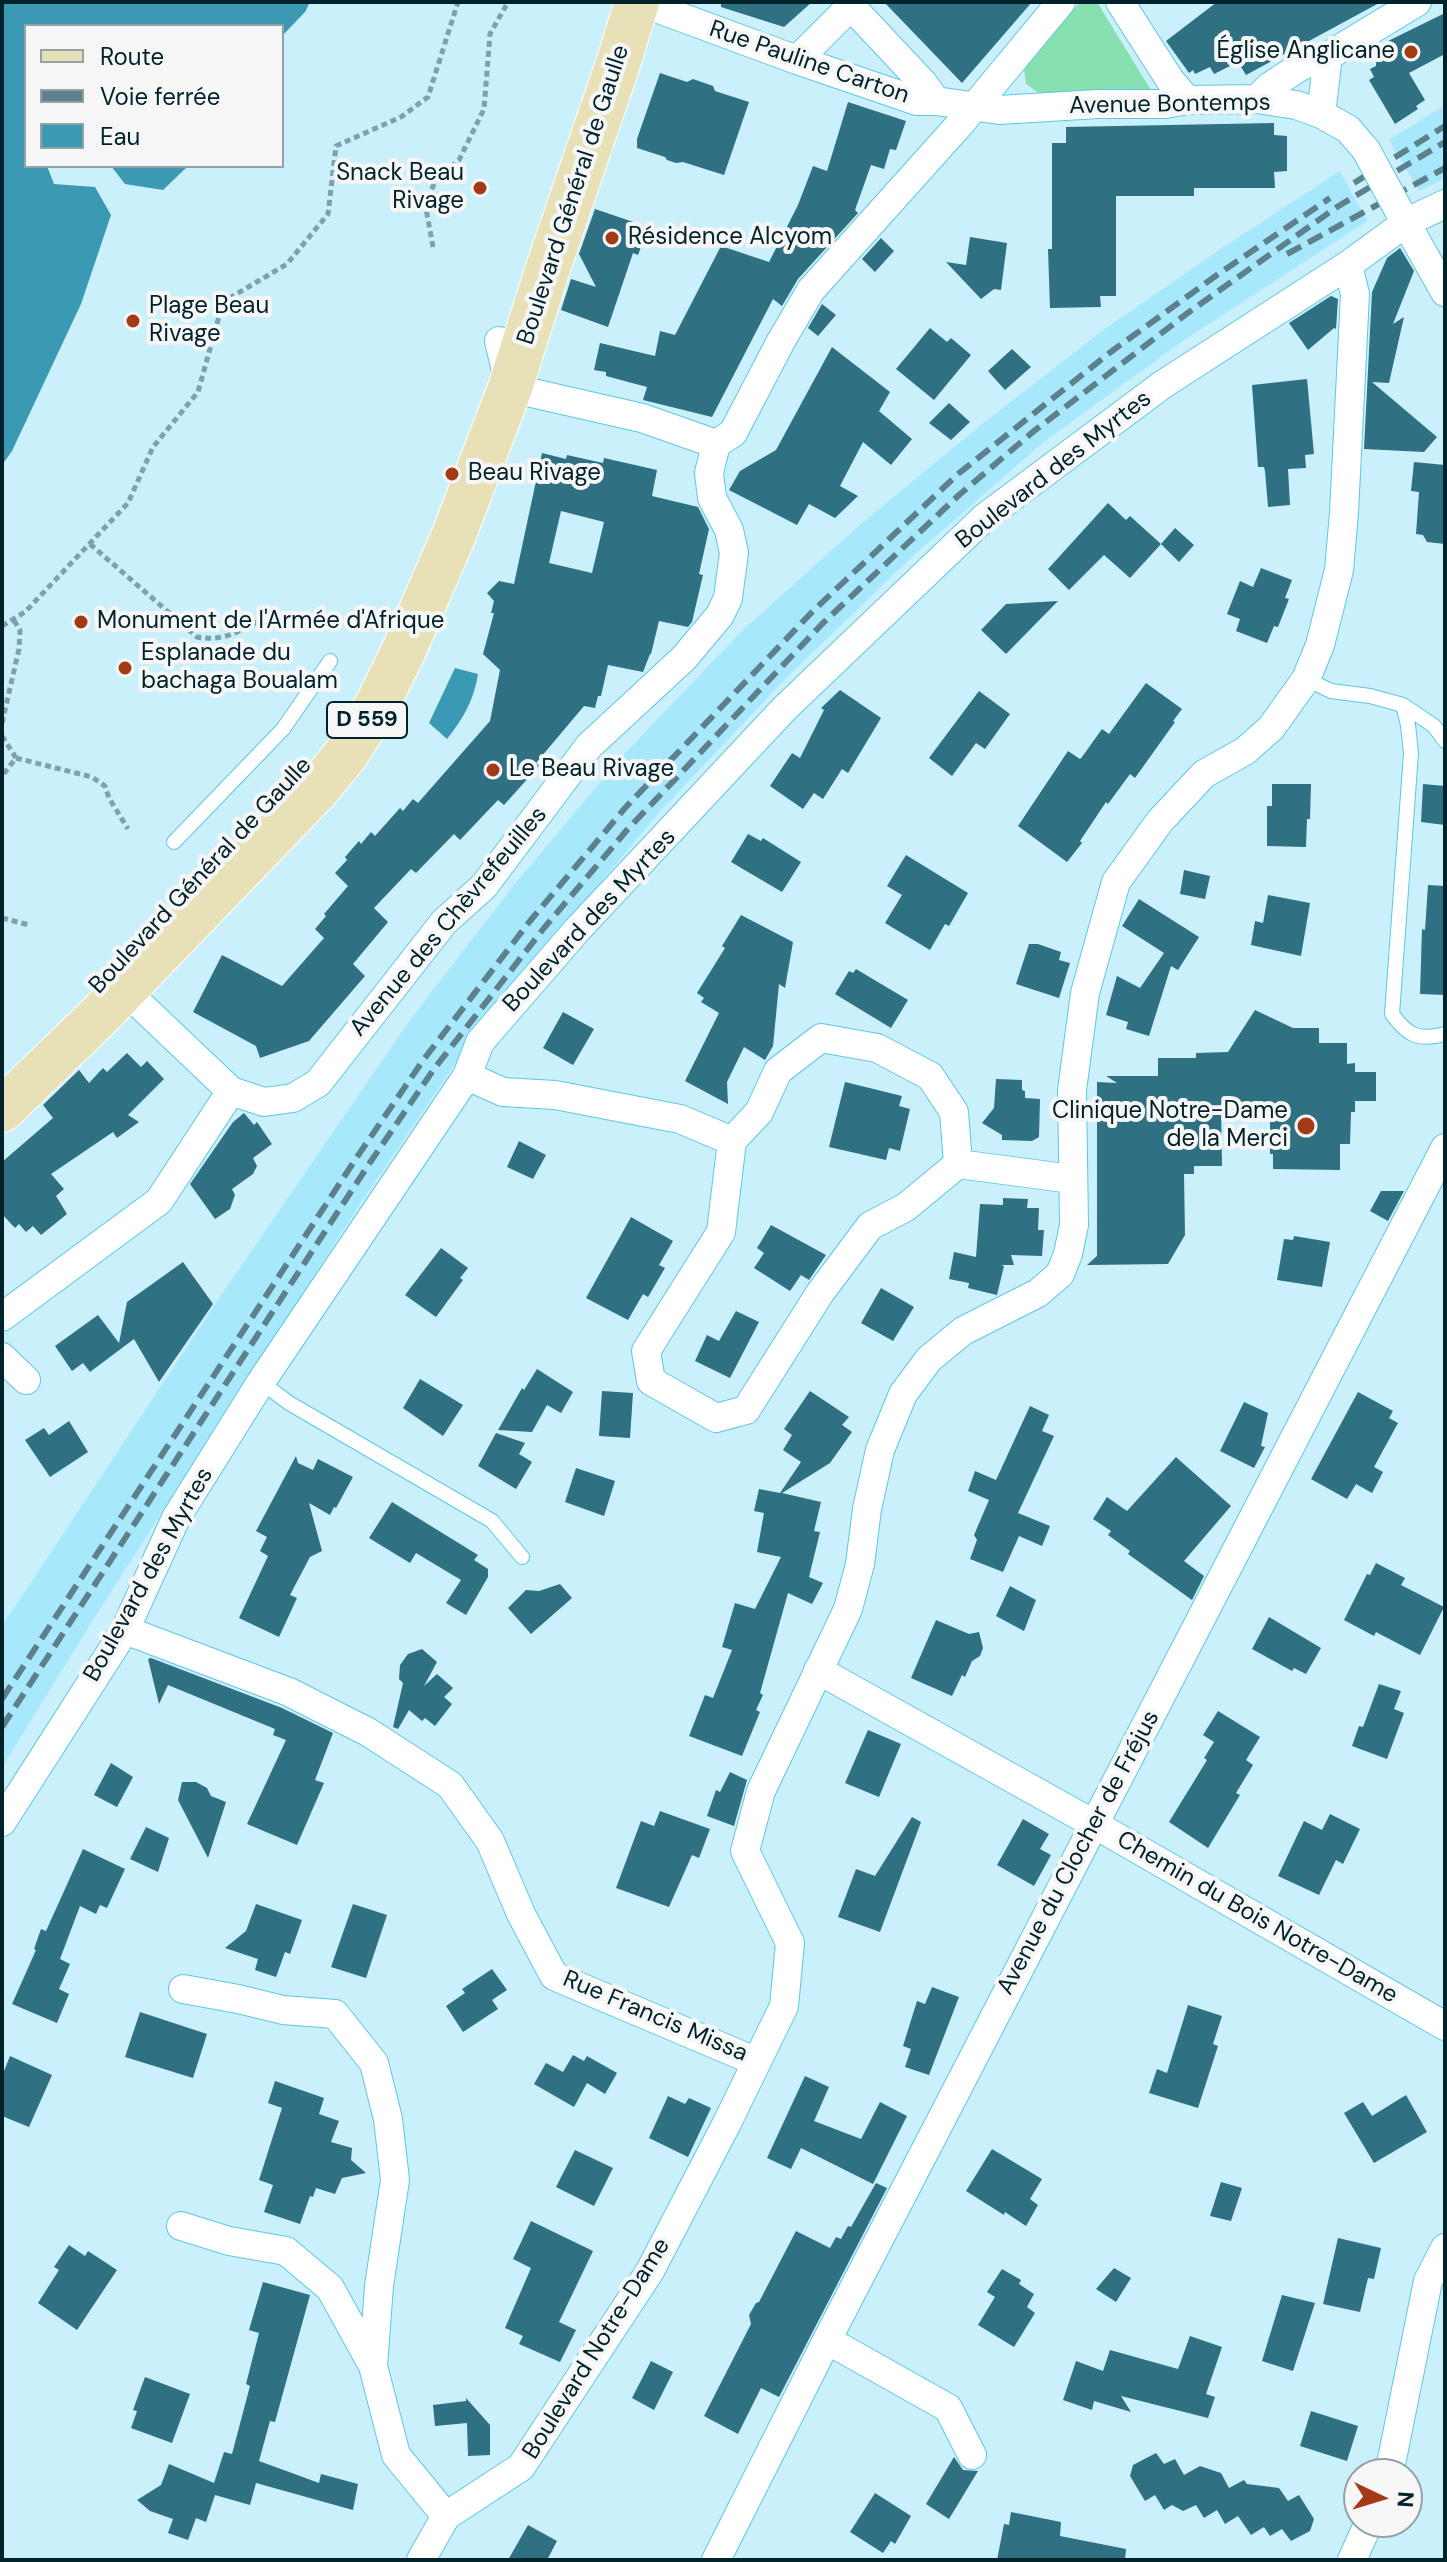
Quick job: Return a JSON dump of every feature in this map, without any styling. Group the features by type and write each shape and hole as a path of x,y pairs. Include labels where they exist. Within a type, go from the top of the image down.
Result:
{"main road":[{"name":"Boulevard Général de Gaulle","path":"2,1110 25,1091 289,787 322,747 354,700 424,548 499,341 613,2"},
{"name":"Boulevard Général de Gaulle","path":"2,1079 117,983 316,791 347,753 377,705 453,537 510,388 638,2"}],"street":[{"name":"Rue Pauline Carton","path":"638,2 917,101 972,108"},
{"path":"510,388 642,418 716,444 733,433 811,290 960,124 1061,2"},
{"path":"1120,2 1170,80 1187,100"},
{"path":"1257,99 1269,87 1301,66 1328,56 1417,2"},
{"path":"797,60 849,4 936,101"},
{"path":"1321,114 1328,56"},
{"name":"Avenue Bontemps","path":"972,108 999,110 1257,99 1296,105 1321,114 1348,129 1366,150 1445,292"},
{"name":"Boulevard des Myrtes","path":"2,1822 125,1630 176,1518 261,1382 467,1076 480,1042 577,930 784,709 984,518 1162,385 1348,265 1403,216 1445,204"},
{"name":"Boulevard Notre-Dame","path":"421,2560 446,2516 521,2467 650,2271 784,2006 790,1943 745,1851 761,1791 848,1609 860,1564 867,1509 880,1450 903,1394 929,1359 963,1331 1038,1293 1060,1274 1074,1225 1072,1090 1085,993 1116,882 1160,821 1204,774 1245,751 1271,728 1306,679 1330,613 1339,570 1344,513 1355,294 1348,265"},
{"name":"Boulevard Général de Gaulle","path":"499,341 510,388"},
{"name":"Avenue des Chèvrefeuilles","path":"231,1091 264,1102 293,1098 318,1083 444,922 484,886 589,746 684,658 720,615 728,598 734,553 729,530 712,498 709,473 716,444"},
{"path":"2,1317 159,1201 231,1091 117,983"},
{"path":"958,1164 954,1112 930,1076 877,1048 821,1038 778,1071 759,1112 732,1141 721,1232 646,1351 651,1381 716,1418 746,1410 820,1293 870,1226 906,1207 958,1164 1072,1179"},
{"path":"467,1076 503,1092 555,1095 680,1119 732,1141"},
{"name":"Avenue du Clocher de Fréjus","path":"716,2560 1445,1148"},
{"path":"2,1357 26,1380"},
{"name":"Rue Francis Missa","path":"125,1630 289,1692 368,1732 450,1785 490,1841 521,1914 554,1976 757,2062"},
{"name":"Chemin du Bois Notre-Dame","path":"818,1670 1445,2026"},
{"path":"183,1989 283,2010 335,2014 374,2063 388,2119 395,2180 379,2286 373,2366"},
{"path":"181,2226 229,2241 286,2251 330,2288 373,2366 396,2455 446,2516"},
{"path":"1392,2458 1428,2281 1445,2248"},
{"path":"827,2340 948,2408 972,2455"},
{"path":"1352,2560 1362,2538"}],"lane":[{"path":"174,842 283,729 330,661"},
{"path":"1306,679 1331,691 1370,696 1403,705 1434,726 1445,741"},
{"path":"1403,705 1411,753 1392,1014 1402,1028 1418,1038 1445,1034"},
{"path":"261,1382 289,1403 492,1521 522,1557"}],"path":[{"path":"2,626 25,612 128,503 153,447 198,392 223,302 287,264 328,214 336,146 401,117 428,97 458,2"},
{"path":"433,247 425,203 437,178 459,160 484,109 490,34 508,2"},
{"path":"90,544 197,637 211,640 231,636 263,619 294,626"},
{"path":"2,723 19,649 20,630 13,619"},
{"path":"2,736 16,758 92,777 105,786 128,829"},
{"path":"2,776 16,758"},
{"path":"2,918 29,925"}],"shaded area":[{"path":"1445,105 1445,179 1419,191 1389,140"},
{"path":"1340,171 1367,221 1180,343 1045,441 914,555 789,675 664,807 547,946 453,1067 362,1201 2,1767 2,1626 224,1291 410,1020 514,885 624,754 745,628 861,524 1102,331"}],"green space":[{"path":"1080,2 1097,2 1154,95 1040,94 1026,84 1024,68"}],"water":[{"path":"2,2 310,2 305,12 284,34 284,24 24,24 24,168 48,168 54,184 95,187 111,215 81,304 12,451 2,465"},
{"path":"113,168 186,168 163,190 125,184"},
{"path":"455,668 478,674 467,709 447,739 429,723"}],"building":[{"path":"721,2 812,2 784,27 721,7"},
{"path":"884,2 1032,2 962,83"},
{"path":"1217,2 1381,2 1246,75 1238,62 1214,74 1210,67 1195,74 1193,70 1189,73 1166,41"},
{"name":"Église Anglicane","path":"1445,13 1445,54 1409,73 1425,100 1416,106 1418,109 1395,124 1369,80 1374,77 1370,69 1376,66 1377,50 1380,45"},
{"path":"660,73 687,82 693,79 713,86 715,91 749,102 724,175 683,162 676,163 637,148 637,139"},
{"path":"848,102 906,121 896,150 890,149 884,169 871,165 855,210 858,213 798,279 782,306 773,299 712,417 643,400 647,387 594,370 600,343 655,356 660,331 675,335 721,246 769,262 798,205 813,166 827,171"},
{"path":"1274,123 1274,135 1287,136 1287,171 1274,172 1275,188 1194,188 1194,196 1116,196 1116,296 1100,296 1101,307 1050,308 1048,249 1052,249 1052,143 1066,143 1066,127"},
{"path":"595,209 648,227 638,255 633,253 608,327 561,310 571,279 596,287 579,254"},
{"path":"970,237 1007,243 1001,290 994,289 981,299 946,262 966,265"},
{"path":"881,238 894,251 875,272 862,259"},
{"path":"1400,248 1414,271 1393,324 1404,317 1389,383 1372,382 1437,437 1424,452 1364,449 1372,292 1387,258"},
{"path":"1331,296 1338,299 1336,329 1308,350 1289,323"},
{"path":"822,304 836,315 818,336 808,328"},
{"path":"930,328 947,342 951,338 971,355 934,400 896,369"},
{"path":"832,347 890,392 879,411 912,439 891,465 863,442 840,486 858,496 835,518 809,504 797,525 729,490 740,471 776,450"},
{"path":"1012,349 1031,367 1005,390 988,371"},
{"path":"1307,379 1314,454 1305,455 1306,468 1288,469 1290,505 1268,507 1264,467 1258,467 1252,385"},
{"path":"949,403 970,422 951,440 929,423"},
{"name":"Le Beau Rivage","path":"542,453 603,463 604,458 657,470 652,496 698,507 709,529 699,574 703,575 692,622 688,627 659,621 643,672 608,665 595,708 584,706 536,763 539,766 504,805 498,800 460,840 454,834 416,873 411,869 374,908 388,922 353,964 365,976 309,1041 260,1058 256,1046 193,1012 222,955 282,986 324,938 315,929 348,886 335,873 347,860 345,857 371,832 375,836 400,808 403,811 413,799 418,803 490,721 500,670 483,654 494,613 491,613 494,601 487,593 499,581 514,584","holes":["561,511 604,522 592,573 549,563"]},
{"path":"1414,462 1445,465 1445,544 1427,542 1423,535 1416,534 1419,492 1411,491"},
{"path":"1108,503 1126,520 1130,516 1161,544 1130,578 1104,555 1069,590 1048,569"},
{"path":"1175,528 1194,545 1179,562 1161,544"},
{"path":"1261,568 1292,580 1285,598 1289,599 1278,627 1274,626 1267,643 1236,631 1240,619 1227,614 1240,581 1253,587"},
{"path":"1058,601 1006,654 981,630 1006,604"},
{"path":"1146,683 1182,709 1135,778 1130,774 1108,804 1106,802 1067,862 1018,826 1068,751 1080,759 1102,729 1109,734"},
{"path":"840,690 881,718 848,773 842,769 823,799 814,793 803,809 770,786 792,753 800,758 824,710 821,708"},
{"path":"979,691 1010,714 985,749 976,743 952,776 929,758"},
{"path":"1272,784 1311,784 1306,847 1267,846 1267,806 1272,806"},
{"path":"1423,784 1445,786 1445,825 1421,822"},
{"path":"748,834 761,841 763,838 801,862 782,892 731,862"},
{"path":"906,855 968,893 949,926 945,924 930,950 885,923 902,895 887,886"},
{"path":"1184,870 1210,876 1205,899 1180,894"},
{"path":"1428,885 1445,886 1445,995 1420,994 1422,929 1425,930"},
{"path":"1268,895 1310,903 1301,956 1251,945 1255,921 1263,923"},
{"path":"1139,899 1199,937 1178,970 1171,966 1149,1036 1126,1029 1128,1022 1106,1015 1117,976 1140,988 1164,953 1122,926"},
{"path":"741,915 793,942 785,988 779,984 773,1046 765,1060 744,1047 727,1082 728,1104 685,1081 719,1013 701,1002 704,998 697,993"},
{"path":"1029,944 1061,952 1059,960 1070,963 1059,998 1016,984"},
{"path":"856,969 908,1000 891,1028 835,994 849,971 853,973"},
{"path":"1255,1010 1293,1028 1319,1028 1319,1043 1347,1043 1347,1064 1355,1063 1355,1072 1376,1072 1376,1101 1355,1101 1355,1112 1351,1112 1350,1144 1340,1144 1340,1170 1273,1169 1270,1103 1221,1104 1222,1166 1194,1166 1194,1174 1184,1174 1185,1235 1168,1264 1087,1265 1097,1256 1097,1082 1117,1083 1106,1076 1158,1076 1158,1058 1196,1058 1196,1053 1228,1052"},
{"path":"563,1012 594,1029 573,1065 543,1048"},
{"path":"127,1053 141,1067 147,1061 164,1079 128,1115 139,1122 117,1138 113,1132 51,1174 64,1189 56,1196 67,1214 41,1235 33,1226 26,1232 19,1224 15,1228 2,1214 2,1162 53,1118 43,1105 79,1070 89,1083 103,1068 107,1072"},
{"path":"996,1079 1022,1080 1025,1098 1040,1099 1039,1137 1032,1141 1002,1140 1002,1135 982,1123 994,1108"},
{"path":"845,1082 902,1096 899,1106 910,1109 900,1151 889,1148 886,1160 829,1147"},
{"path":"244,1113 254,1125 257,1122 272,1144 253,1158 257,1166 253,1174 232,1189 235,1195 230,1209 215,1219 190,1184 233,1122"},
{"path":"519,1141 546,1155 533,1179 507,1167"},
{"path":"1381,1191 1404,1191 1388,1221 1370,1211"},
{"path":"1003,1198 1028,1199 1027,1208 1039,1208 1038,1230 1044,1230 1042,1256 1011,1255 1014,1265 1001,1265 1004,1266 997,1295 968,1288 969,1283 949,1279 954,1252 976,1257 980,1204 1003,1205"},
{"path":"631,1217 673,1241 659,1265 665,1268 648,1297 643,1294 628,1320 586,1298"},
{"path":"771,1225 826,1255 809,1280 801,1275 790,1291 754,1268 764,1253 757,1248"},
{"path":"1294,1236 1330,1242 1322,1287 1277,1280 1284,1239 1293,1240"},
{"path":"441,1248 468,1268 436,1317 405,1295"},
{"path":"183,1262 213,1304 159,1382 134,1339 90,1372 83,1363 72,1371 55,1346 98,1315 119,1343 127,1302"},
{"path":"881,1288 914,1307 893,1341 861,1323"},
{"path":"736,1311 759,1322 730,1378 695,1361 707,1335 719,1341"},
{"path":"537,1369 573,1392 561,1413 547,1405 532,1432 498,1430 522,1388 524,1390"},
{"path":"420,1379 463,1405 443,1436 403,1408"},
{"path":"602,1391 633,1393 630,1438 599,1436"},
{"path":"810,1391 849,1417 842,1425 852,1432 830,1463 782,1493 821,1502 814,1531 820,1532 809,1577 823,1583 812,1604 788,1593 760,1693 763,1695 756,1710 760,1712 742,1756 689,1736 705,1695 713,1698 732,1650 722,1647 735,1603 755,1609 781,1557 757,1552 764,1513 754,1511 759,1489 780,1493 801,1462 783,1450 792,1435 784,1429"},
{"path":"1358,1392 1393,1411 1389,1418 1398,1423 1374,1467 1383,1472 1372,1493 1356,1484 1347,1499 1311,1479"},
{"path":"1244,1402 1268,1413 1261,1446 1265,1447 1254,1468 1220,1451"},
{"path":"1030,1406 1049,1415 1042,1431 1054,1436 1018,1513 1050,1526 1042,1546 1019,1536 1003,1572 970,1559 977,1540 974,1535 989,1500 968,1491 975,1471 996,1480"},
{"path":"69,1421 88,1452 50,1477 25,1440 44,1428 49,1435"},
{"path":"496,1433 525,1443 519,1454 532,1462 516,1489 478,1466"},
{"path":"296,1456 298,1463 313,1470 318,1459 353,1477 330,1515 309,1503 322,1551 310,1557 290,1595 297,1598 279,1637 239,1618 268,1556 260,1551 267,1537 256,1531"},
{"path":"1176,1457 1231,1506 1184,1561 1204,1576 1192,1600 1128,1554 1130,1551 1108,1535 1111,1531 1093,1519 1107,1497 1127,1511"},
{"path":"576,1468 615,1481 604,1516 565,1502"},
{"path":"392,1502 478,1555 474,1560 488,1569 488,1577 466,1615 446,1603 461,1580 416,1553 410,1563 369,1538"},
{"path":"1376,1563 1405,1578 1401,1585 1444,1607 1420,1655 1376,1632 1374,1636 1344,1620 1367,1574 1370,1575"},
{"path":"560,1584 572,1598 531,1634 508,1608 526,1590 539,1591"},
{"path":"1010,1586 1036,1600 1024,1631 996,1616"},
{"path":"1269,1617 1321,1648 1306,1674 1294,1668 1292,1671 1252,1649"},
{"path":"936,1620 969,1634 979,1632 983,1648 980,1656 972,1661 965,1677 962,1675 952,1696 911,1678"},
{"path":"422,1649 437,1662 424,1686 437,1674 453,1688 444,1697 452,1704 435,1726 425,1718 422,1721 409,1710 398,1729 393,1727 403,1683 399,1679 400,1665 408,1654"},
{"path":"148,1659 282,1708 333,1733 315,1780 324,1783 297,1845 247,1824 286,1740 273,1735 275,1729 168,1685 159,1704"},
{"path":"1379,1684 1401,1691 1394,1709 1404,1713 1387,1759 1352,1746 1359,1726 1363,1727"},
{"path":"1218,1711 1260,1737 1246,1760 1253,1765 1236,1793 1240,1795 1208,1848 1169,1822 1207,1760 1204,1758 1214,1742 1203,1735"},
{"path":"868,1730 901,1744 879,1797 845,1783"},
{"path":"111,1763 133,1777 117,1807 94,1795"},
{"path":"730,1772 747,1780 734,1826 707,1816 716,1790 720,1792"},
{"path":"182,1782 196,1782 207,1788 211,1796 226,1802 208,1858 178,1800"},
{"path":"660,1811 710,1829 699,1858 692,1855 669,1907 616,1888 641,1821 654,1826"},
{"path":"1330,1814 1360,1829 1343,1864 1336,1860 1319,1895 1278,1876 1304,1821 1322,1830"},
{"path":"912,1817 921,1822 880,1932 838,1917 856,1869 875,1876"},
{"path":"1023,1819 1049,1834 1040,1849 1051,1855 1034,1886 997,1865"},
{"path":"146,1827 169,1838 158,1872 130,1859"},
{"path":"83,1849 125,1869 107,1908 100,1905 96,1914 80,1906 60,1959 70,1964 59,1989 69,1994 57,2023 12,2004 36,1950 41,1929 46,1931"},
{"path":"256,1904 302,1920 290,1954 285,1952 276,1977 255,1970 258,1959 225,1948 246,1931"},
{"path":"353,1904 387,1915 366,1978 331,1967"},
{"path":"492,1969 507,1990 492,2000 498,2009 463,2032 446,2006 465,1993 462,1989"},
{"path":"932,1987 959,1997 929,2075 905,2067 911,2049 903,2046 917,2001 925,2004"},
{"path":"1188,2005 1222,2016 1213,2044 1218,2046 1198,2108 1149,2093 1157,2069 1167,2073"},
{"path":"140,2012 207,2034 193,2078 125,2057"},
{"path":"573,2055 584,2061 587,2056 617,2073 605,2094 587,2083 574,2107 534,2084 546,2063 563,2072"},
{"path":"10,2056 52,2075 29,2127 2,2116 2,2076"},
{"path":"805,2076 829,2087 814,2121 861,2139 880,2102 907,2116 873,2184 801,2148 791,2169 767,2158"},
{"path":"275,2081 324,2098 319,2114 339,2121 331,2142 352,2148 351,2160 366,2173 342,2178 335,2194 316,2188 300,2224 264,2212 273,2185 259,2180 282,2108 268,2103"},
{"path":"1406,2095 1427,2132 1374,2163 1344,2113 1363,2102 1372,2116"},
{"path":"668,2096 685,2104 689,2098 711,2108 688,2157 649,2138"},
{"path":"992,2149 1042,2179 1030,2199 1038,2205 1026,2226 966,2191"},
{"path":"575,2150 613,2168 594,2206 556,2187"},
{"path":"1221,2182 1242,2188 1231,2221 1210,2216"},
{"path":"876,2183 887,2188 779,2397 761,2388 738,2434 704,2416 751,2324 749,2315 796,2231 830,2248 836,2237 841,2239 848,2226 851,2227"},
{"path":"531,2221 593,2251 559,2322 576,2330 560,2362 519,2344 523,2336 505,2328 531,2268 513,2259"},
{"path":"1338,2238 1381,2248 1374,2279 1368,2278 1360,2312 1323,2304"},
{"path":"69,2245 85,2256 88,2251 117,2270 77,2330 38,2303 59,2270 54,2267"},
{"path":"1114,2268 1131,2278 1116,2302 1096,2289"},
{"path":"1002,2269 1021,2280 1019,2284 1034,2294 1027,2307 1035,2313 1014,2347 978,2325 995,2297 987,2292"},
{"path":"263,2282 310,2295 275,2422 270,2421 259,2461 319,2483 321,2474 358,2484 353,2510 256,2483 250,2505 215,2495 206,2522 196,2518 188,2540 168,2533 173,2519 150,2511 137,2500 161,2485 169,2464 214,2483 224,2452 232,2454 250,2386 246,2384 259,2333 249,2330"},
{"path":"1282,2295 1315,2303 1293,2371 1262,2361"},
{"path":"1190,2336 1222,2347 1206,2394 1215,2397 1208,2418 1121,2396 1131,2412 1094,2401 1092,2410 1063,2400 1076,2361 1103,2371 1110,2350 1178,2369"},
{"path":"651,2361 673,2372 654,2410 632,2398"},
{"path":"145,2377 190,2394 172,2443 131,2428 137,2411 133,2410"},
{"path":"466,2398 490,2425 490,2455 468,2456 467,2423 435,2426 433,2405 466,2401"},
{"path":"1311,2411 1358,2426 1348,2458 1343,2460 1300,2446"},
{"path":"1156,2453 1164,2464 1175,2459 1184,2475 1200,2466 1221,2473 1229,2488 1244,2480 1247,2484 1279,2488 1288,2501 1299,2495 1314,2519 1310,2531 1291,2541 1282,2529 1270,2536 1264,2527 1251,2535 1238,2516 1225,2524 1217,2510 1204,2518 1196,2505 1183,2511 1172,2505 1164,2510 1155,2495 1145,2501 1130,2476 1133,2465"},
{"path":"954,2457 963,2470 978,2471 949,2519 926,2504"},
{"path":"875,2493 911,2516 895,2544 891,2541 883,2553 850,2532"},
{"path":"1011,2512 1061,2522 1060,2536 1126,2549 1125,2560 997,2560 1004,2524 1009,2525"},
{"path":"528,2525 557,2541 547,2560 508,2560"}],"railway":[{"path":"1354,183 1445,126"},
{"path":"2,1727 434,1069 544,928 627,830 822,624 959,495 1034,431 1189,312 1337,207 1445,142"},
{"path":"1287,254 1445,168"},
{"path":"2,1699 424,1059 530,921 625,808 813,611 958,474 1112,351 1330,198"}],"place":[{"name":"Église Anglicane","path":"1411,52"},
{"name":"Snack Beau Rivage","path":"480,188"},
{"name":"Résidence Alcyom","path":"612,238"},
{"name":"Plage Beau Rivage","path":"133,321"},
{"name":"Beau Rivage","path":"452,474"},
{"name":"Monument de l'Armée d'Afrique","path":"81,622"},
{"name":"Esplanade du bachaga Boualam","path":"125,668"},
{"name":"Le Beau Rivage","path":"493,770"},
{"name":"Clinique Notre-Dame de la Merci","path":"1306,1126"}]}
